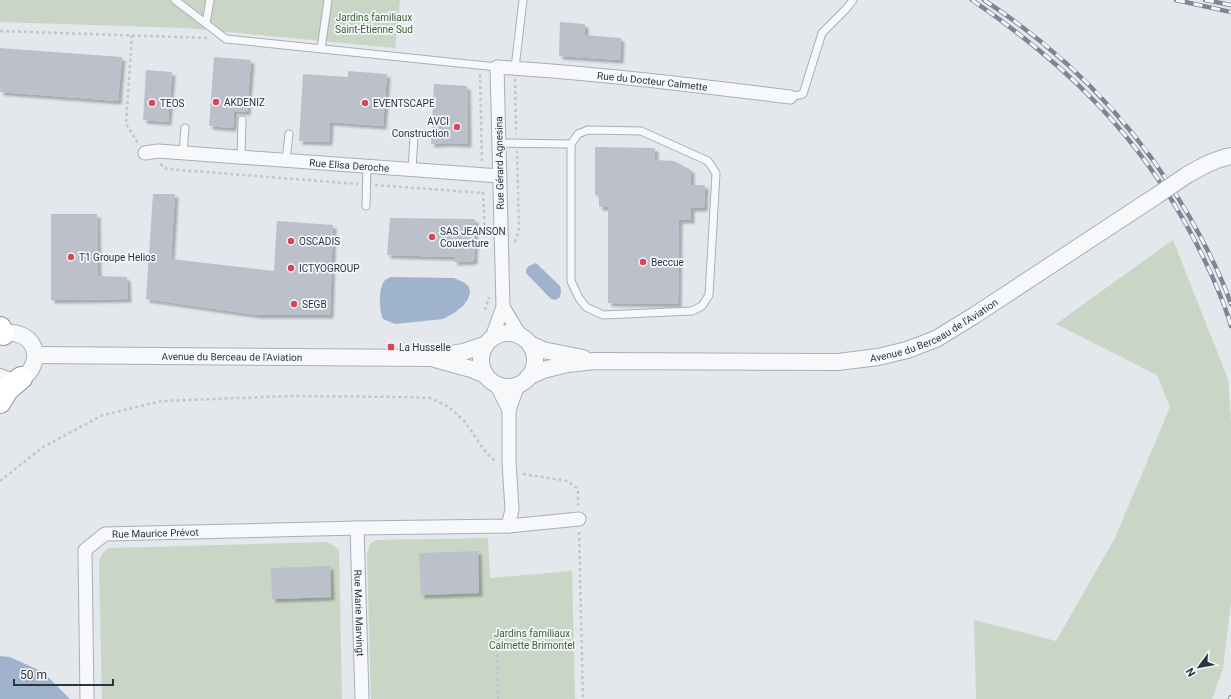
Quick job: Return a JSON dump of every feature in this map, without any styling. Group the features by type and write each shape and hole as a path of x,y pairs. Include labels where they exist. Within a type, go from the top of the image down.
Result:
{"highway":[{"path":"0,402 7,390 10,378"}],"street":[{"name":"Rue du Docteur Calmette","path":"497,67 654,81 790,97"},
{"name":"Rue Gérard Agnesina","path":"488,341 503,307 497,67"},
{"name":"Rue Elisa Deroche","path":"144,153 158,151 183,152 500,176"},
{"name":"Avenue du Berceau de l'Aviation","path":"523,381 543,370 568,364 594,361 838,362 878,357 907,350 936,338 975,315 1187,175 1215,160 1231,156"},
{"name":"Rue Gérard Agnesina","path":"503,307 525,340"},
{"path":"1,332 21,334 28,339 33,346 35,355 31,370 10,378"},
{"path":"490,380 503,388 511,388 531,374 535,359 533,350 525,340 513,333 504,332 488,341 480,359 482,368 509,410"},
{"name":"Avenue du Berceau de l'Aviation","path":"525,340 543,350 594,361"},
{"name":"Avenue du Berceau de l'Aviation","path":"35,355 429,358 463,352 488,341"},
{"name":"Avenue du Berceau de l'Aviation","path":"429,358 472,369 490,380"},
{"path":"508,526 512,510 509,462 509,410 523,381"},
{"path":"357,528 508,526 578,519"},
{"name":"Rue Maurice Prévot","path":"87,699 85,550 105,534 357,528"},
{"name":"Rue Marie Marvingt","path":"357,528 362,699"}],"lane":[{"path":"175,0 226,39 497,67"},
{"path":"206,23 210,0"},
{"path":"321,49 328,0"},
{"path":"515,68 523,0"},
{"path":"790,97 803,94 822,33 853,0"},
{"path":"241,157 242,120"},
{"path":"183,152 185,128"},
{"path":"588,130 641,131 708,161 716,172 710,295 702,306 692,311 603,315 586,307 578,298 571,281 571,144 578,134 588,130"},
{"path":"286,160 289,134"},
{"path":"412,169 414,138"},
{"path":"499,144 571,144"},
{"path":"366,206 367,166"}],"path":[{"path":"0,31 226,39"},
{"path":"132,35 126,124 144,153 167,169 483,193"},
{"path":"514,244 519,230 515,68"},
{"path":"0,481 43,447 103,415 162,401 291,396 430,398 449,407 465,422 485,451 497,463 509,462 524,474 568,480 578,489 583,699"},
{"path":"496,642 498,699"}],"green space":[{"name":"Jardins familiaux Saint-Étienne Sud","path":"0,0 400,0 395,48 186,28 0,22"},
{"path":"1173,240 1228,379 1231,422 1231,602 1223,669 1212,699 976,699 974,620 1056,641 1115,538 1170,407 1157,375 1056,324"},
{"name":"Jardins familiaux Calmette Brimontel","path":"488,538 490,578 572,571 575,699 371,699 367,553 370,544 376,540"},
{"path":"327,542 335,546 339,551 342,699 102,699 99,563 102,554 109,548"}],"water":[{"path":"536,263 560,286 560,297 556,300 551,299 526,273 527,268 530,265"},
{"path":"391,277 454,278 465,283 469,287 470,293 463,306 443,319 395,324 383,319 380,305 381,288 385,280"},
{"path":"0,656 10,657 43,672 70,699 0,699"}],"building":[{"path":"560,22 585,24 585,35 621,38 620,60 559,56"},
{"path":"0,48 122,57 118,101 0,92"},
{"path":"214,57 251,60 247,112 234,111 233,128 209,126"},
{"path":"146,70 172,72 168,122 143,120"},
{"path":"348,71 387,74 383,126 330,122 329,142 299,141 303,74 348,77"},
{"path":"434,84 467,86 468,144 431,144"},
{"name":"Beccue","path":"595,147 655,148 655,160 674,161 691,170 691,185 705,185 704,208 691,208 691,220 679,220 678,304 608,303 608,207 599,207 599,196 595,195"},
{"path":"153,194 175,194 171,259 274,271 277,221 333,225 330,315 257,315 146,299"},
{"path":"51,214 97,214 98,276 127,277 128,299 51,300"},
{"name":"SAS JEANSON Couverture","path":"390,218 475,219 474,261 454,262 454,257 387,255"},
{"path":"478,551 479,593 421,595 419,553"},
{"path":"330,566 331,597 272,599 271,568"}],"railway":[{"path":"972,0 1039,50 1069,76 1098,104 1124,134 1149,166 1172,200 1193,237 1214,281 1231,326"},
{"path":"984,0 1046,45 1074,70 1125,124 1148,153 1189,216 1212,259 1231,304"},
{"path":"1176,0 1231,12"},
{"path":"1205,0 1231,5"}],"place":[{"name":"AKDENIZ","path":"216,102"},
{"name":"TEOS","path":"152,103"},
{"name":"EVENTSCAPE","path":"365,103"},
{"name":"AVCI Construction","path":"457,127"},
{"name":"SAS JEANSON Couverture","path":"432,237"},
{"name":"OSCADIS","path":"291,241"},
{"name":"T1 Groupe Helios","path":"71,257"},
{"name":"Beccue","path":"643,262"},
{"name":"ICTYOGROUP","path":"291,268"},
{"name":"SEGB","path":"294,304"},
{"name":"La Husselle","path":"391,347"}]}
